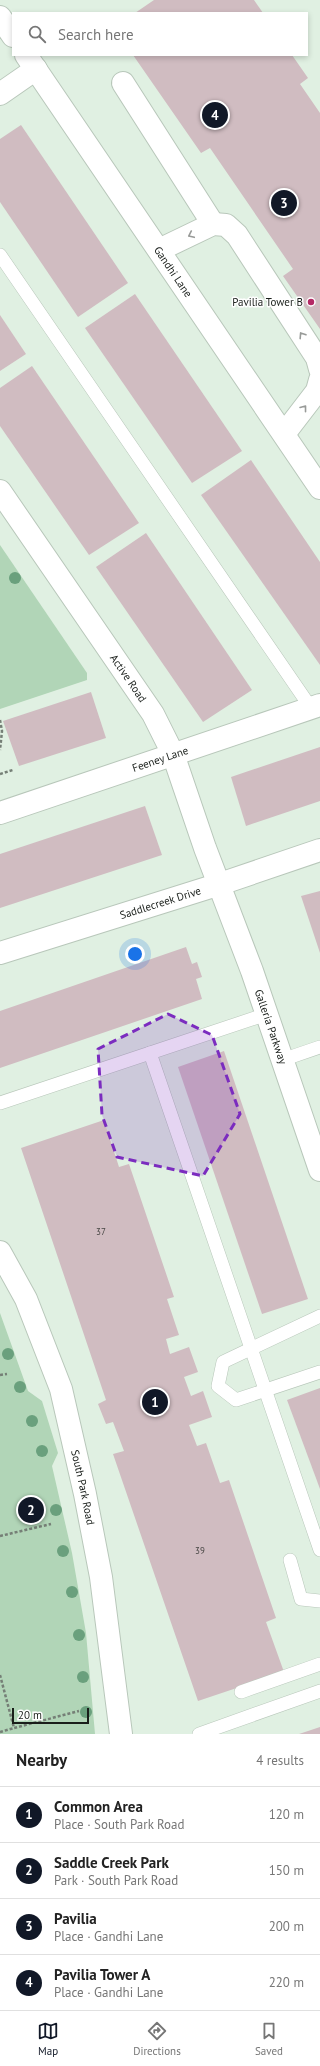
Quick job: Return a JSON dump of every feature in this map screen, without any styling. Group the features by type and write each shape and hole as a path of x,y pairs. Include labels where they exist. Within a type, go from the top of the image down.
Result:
{"street":[{"path":"0,17 12,35"},
{"path":"0,94 31,62"},
{"name":"Gandhi Lane","path":"31,62 320,488"},
{"path":"123,83 213,224"},
{"path":"159,250 213,224 226,225 237,235 317,358 320,369"},
{"path":"284,434 317,391 320,380"},
{"name":"Active Road","path":"0,491 153,714 173,754 205,848 220,884"},
{"name":"Feeney Lane","path":"0,813 316,706"},
{"name":"Saddlecreek Drive","path":"0,953 220,884 320,850"},
{"name":"Galleria Parkway","path":"220,884 267,1014 320,1170"},
{"name":"South Park Road","path":"0,1252 26,1299 61,1389 85,1494 101,1577 121,1734"}],"lane":[{"path":"0,255 316,706"},
{"path":"0,1103 267,1014"},
{"path":"282,1060 320,1047"},
{"path":"150,1053 320,1550"},
{"path":"320,1316 223,1362 218,1386 236,1400 320,1372"},
{"path":"290,1560 301,1599 320,1601"},
{"path":"241,1692 320,1664"},
{"path":"199,1734 320,1691"}],"path":[{"path":"0,720 2,732 0,750"},
{"path":"0,774 13,770"},
{"path":"0,1376 7,1374"},
{"path":"0,1536 51,1524"},
{"path":"0,1675 14,1728"},
{"path":"0,1732 79,1712"}],"highlighted area":[{"path":"168,1014 212,1035 240,1114 203,1176 117,1157 102,1115 98,1049"}],"green space":[{"path":"0,545 87,673 87,680 0,709"},
{"path":"0,1313 28,1391 42,1401 58,1453 52,1466 72,1553 86,1633 95,1734 0,1734"}],"building":[{"path":"154,0 254,0 262,12 136,12"},
{"path":"134,56 293,56 308,78 300,84 320,113 320,329 283,276 293,269 210,148 201,153"},
{"path":"21,125 128,283 78,317 0,202 0,139"},
{"path":"135,294 242,451 192,483 85,328"},
{"path":"0,315 26,354 0,371"},
{"path":"32,366 139,523 89,555 0,426 0,388"},
{"path":"251,460 320,562 320,665 201,495"},
{"path":"146,533 252,690 203,722 96,567"},
{"path":"91,692 106,738 19,766 3,721"},
{"path":"320,747 320,801 246,826 231,777"},
{"path":"145,806 162,855 0,908 0,854"},
{"path":"320,891 320,953 301,896"},
{"path":"186,947 192,964 197,962 202,977 196,979 202,999 0,1068 0,1011"},
{"path":"224,1051 308,1299 262,1314 178,1067"},
{"path":"104,1120 119,1167 129,1164 174,1297 167,1299 179,1335 166,1339 170,1354 189,1347 198,1372 184,1377 191,1396 203,1391 212,1417 189,1425 197,1446 206,1443 220,1483 229,1480 276,1618 266,1622 284,1672 198,1701 113,1454 124,1451 113,1422 106,1424 98,1404 106,1400 21,1148"},
{"path":"320,1388 320,1489 287,1400"},
{"path":"320,1727 320,1734 299,1734"}],"place":[{"name":"Pavilia Tower A","path":"215,115"},
{"name":"Pavilia","path":"284,203"},
{"name":"Pavilia Tower B","path":"311,302"},
{"name":"Common Area","path":"155,1402"},
{"name":"Saddle Creek Park","path":"31,1510"}]}
